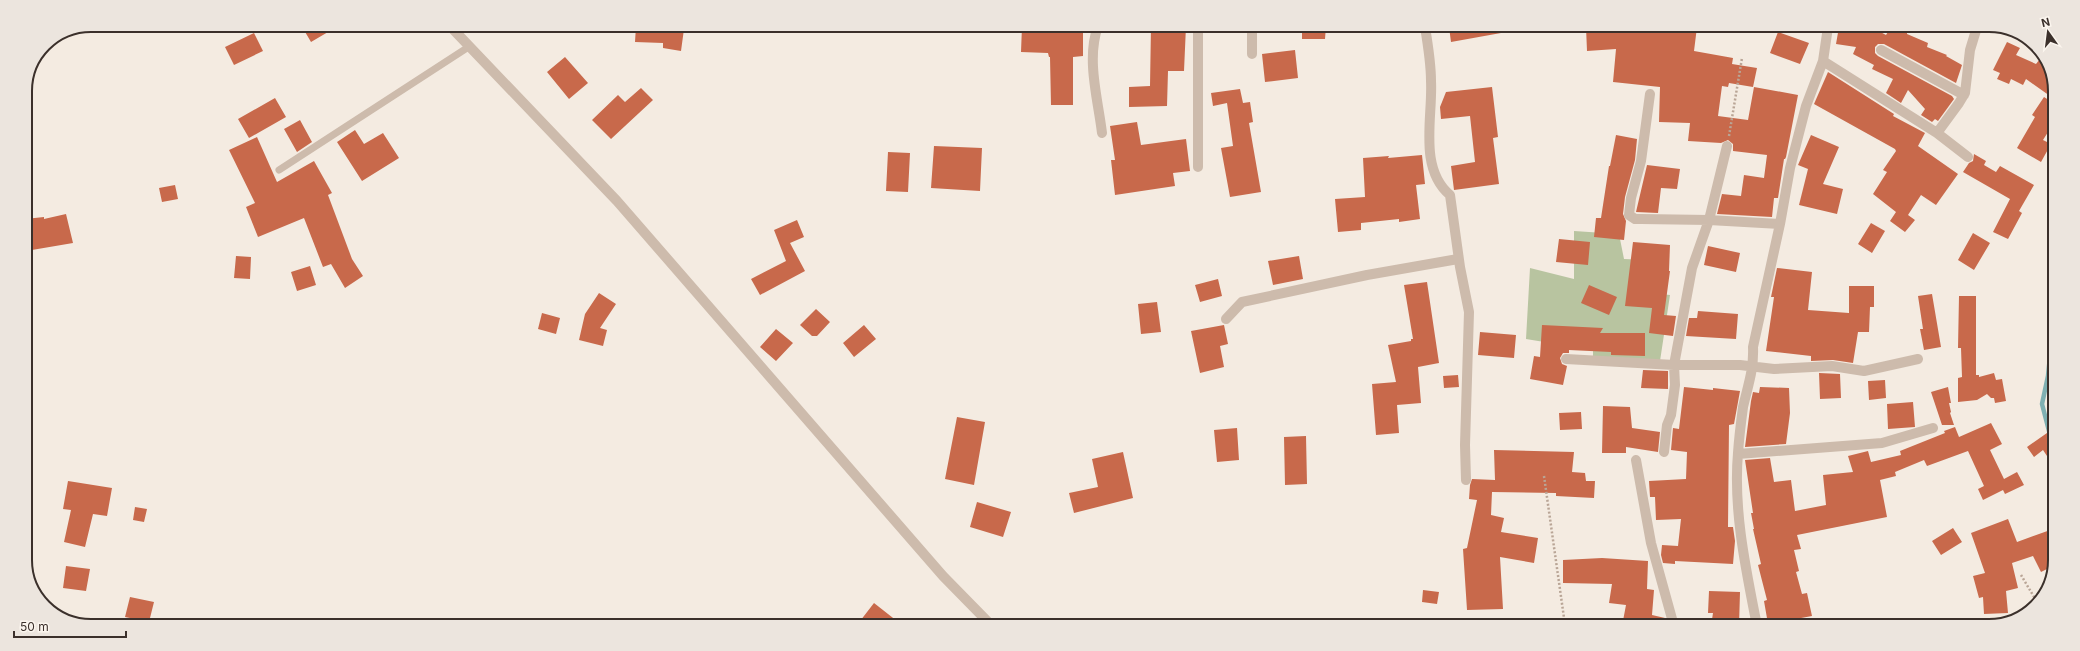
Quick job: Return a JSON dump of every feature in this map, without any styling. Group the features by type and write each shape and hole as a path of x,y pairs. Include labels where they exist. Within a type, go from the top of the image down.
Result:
{"street":[{"path":"456,32 617,201 943,576 985,619"},
{"path":"1096,32 1093,45 1094,74 1102,133"},
{"path":"1198,32 1198,167"},
{"path":"1252,32 1252,54"},
{"path":"1426,32 1432,82 1429,106 1431,159 1436,179 1441,188 1450,195 1458,259 1469,312 1465,445 1466,480"},
{"path":"1756,619 1747,575 1737,495 1738,454 1743,408 1754,367 1754,347 1780,224 1790,168 1806,106 1823,61 1827,32"},
{"path":"1937,133 1964,95 1970,50 1975,32"},
{"path":"1881,50 1964,95"},
{"path":"1823,61 1937,133 1968,157"},
{"path":"1650,94 1641,161 1631,198 1629,215 1635,219 1709,220 1780,224"},
{"path":"1664,452 1667,425 1673,400 1674,364 1692,268 1709,220 1727,146"},
{"path":"1226,319 1242,302 1367,275 1458,259"},
{"path":"1566,359 1674,364 1740,365 1774,369 1832,366 1864,371 1918,359"},
{"path":"1738,454 1882,443 1932,428"},
{"path":"1636,460 1651,543 1672,619"}],"lane":[{"path":"279,170 470,46"}],"path":[{"path":"1727,146 1742,58"},
{"path":"1544,476 1563,619"},
{"path":"2021,575 2034,597"}],"green space":[{"path":"1574,231 1619,234 1624,259 1649,260 1651,293 1670,295 1660,361 1593,362 1593,350 1526,339 1530,268 1574,279"}],"building":[{"path":"305,32 328,32 311,42"},
{"path":"636,32 684,32 681,51 663,48 663,43 635,42"},
{"path":"1022,32 1083,32 1083,56 1073,57 1073,105 1051,105 1050,57 1048,53 1021,52"},
{"path":"1151,32 1186,32 1184,71 1168,71 1167,106 1129,107 1129,87 1150,86"},
{"path":"1302,32 1326,32 1325,39 1302,39"},
{"path":"1450,32 1501,32 1501,33 1451,42"},
{"path":"1586,32 1696,32 1694,51 1733,58 1732,64 1757,68 1753,87 1729,83 1728,87 1722,86 1718,116 1748,120 1754,87 1798,95 1786,157 1784,159 1778,198 1774,198 1772,217 1717,214 1722,194 1741,196 1744,175 1764,178 1767,155 1733,151 1733,144 1728,140 1721,143 1688,141 1690,123 1659,122 1660,87 1613,82 1616,49 1587,51"},
{"path":"1778,32 1809,43 1800,64 1770,53"},
{"path":"1838,32 1880,32 1886,35 1888,32 1907,32 1907,34 1928,43 1927,47 1947,55 1946,56 1962,65 1956,83 1884,44 1878,44 1875,47 1875,53 1952,96 1954,99 1938,121 1935,119 1932,122 1921,115 1925,109 1908,90 1901,103 1886,93 1893,79 1872,69 1874,65 1853,54 1856,47 1836,44"},
{"path":"254,33 263,51 234,65 225,47"},
{"path":"2007,42 2020,48 2016,55 2036,64 2039,60 2047,79 2048,95 2026,79 2023,85 2011,79 2009,84 1997,79 2000,73 1993,70"},
{"path":"1295,50 1298,78 1265,82 1262,54"},
{"path":"565,57 588,83 569,99 547,72"},
{"path":"1828,72 1894,114 1893,116 1925,133 1918,146 1958,174 1936,205 1921,195 1908,215 1915,220 1905,232 1890,221 1896,212 1873,194 1887,172 1883,170 1896,151 1895,149 1814,104"},
{"path":"1492,87 1498,137 1493,138 1499,184 1454,190 1451,166 1475,162 1470,116 1441,119 1440,107 1446,92"},
{"path":"641,88 653,100 611,139 592,120 618,95 625,102"},
{"path":"1240,89 1243,103 1250,102 1253,122 1249,123 1261,192 1230,197 1221,148 1233,146 1227,103 1213,106 1211,93"},
{"path":"2044,97 2048,100 2048,132 2043,140 2048,142 2048,149 2041,162 2017,148 2035,117 2032,115"},
{"path":"275,98 286,117 249,138 238,119"},
{"path":"300,120 312,142 297,152 284,129"},
{"path":"1137,122 1141,145 1186,139 1190,171 1173,173 1175,186 1115,195 1111,160 1115,160 1110,126"},
{"path":"355,130 364,144 383,133 399,158 362,181 337,142"},
{"path":"1616,135 1637,139 1635,160 1625,197 1623,214 1626,221 1624,240 1594,237 1596,218 1601,218 1609,166"},
{"path":"1811,135 1839,147 1823,184 1843,189 1837,214 1799,205 1808,169 1798,165"},
{"path":"257,137 277,182 314,161 332,193 328,195 352,259 363,276 345,288 331,264 323,267 304,218 258,237 246,207 255,203 229,150"},
{"path":"934,146 982,148 980,191 931,188"},
{"path":"888,152 910,153 908,192 886,191"},
{"path":"1974,154 1986,161 1984,165 1996,172 2000,166 2034,185 2019,211 2022,213 2008,239 1993,232 2010,199 1963,172 1969,163 1973,161"},
{"path":"1422,155 1425,184 1416,185 1420,219 1399,222 1399,219 1361,223 1361,230 1338,232 1335,199 1365,197 1363,158 1389,156 1388,158"},
{"path":"1647,165 1680,169 1677,189 1661,188 1658,213 1636,212"},
{"path":"175,185 178,199 162,202 159,188"},
{"path":"66,214 73,243 32,250 32,218 44,217 44,219"},
{"path":"797,220 804,237 790,243 805,271 760,295 751,279 786,261 774,230"},
{"path":"1871,223 1885,231 1872,253 1858,244"},
{"path":"1973,233 1990,243 1974,270 1958,260"},
{"path":"1559,239 1590,242 1588,265 1556,262"},
{"path":"1633,242 1670,245 1670,271 1664,315 1676,316 1673,336 1649,333 1652,308 1625,306"},
{"path":"1708,246 1740,253 1736,272 1704,265"},
{"path":"236,256 251,257 250,279 234,278"},
{"path":"1299,256 1303,279 1273,285 1268,261"},
{"path":"310,266 316,285 297,291 291,272"},
{"path":"1777,268 1812,272 1808,310 1849,313 1849,286 1874,286 1874,307 1870,307 1869,332 1858,332 1853,363 1833,360 1811,361 1811,356 1766,351 1774,297 1771,297"},
{"path":"1218,279 1222,296 1200,302 1195,285"},
{"path":"1427,282 1439,363 1418,367 1421,403 1397,405 1399,433 1376,435 1372,384 1396,382 1388,345 1411,341 1411,339 1413,339 1404,285"},
{"path":"1589,285 1617,297 1609,315 1581,303"},
{"path":"599,293 616,304 600,328 607,330 603,346 579,340 585,314"},
{"path":"1932,294 1941,347 1924,350 1920,329 1923,329 1918,296"},
{"path":"1959,296 1976,296 1976,375 1979,375 1979,377 1994,373 1996,380 2002,379 2006,401 1995,403 1994,398 1991,398 1987,394 1977,400 1958,402 1958,378 1962,377 1961,348 1958,348"},
{"path":"1157,302 1161,332 1141,334 1138,304"},
{"path":"816,309 830,322 817,336 812,336 800,325"},
{"path":"1698,311 1738,314 1736,339 1686,336 1689,318 1697,318"},
{"path":"542,313 560,318 556,334 538,329"},
{"path":"864,325 876,339 854,357 843,343"},
{"path":"1224,325 1228,344 1220,346 1224,367 1200,373 1191,331"},
{"path":"1542,325 1603,328 1600,333 1645,333 1645,356 1611,355 1611,352 1569,350 1569,353 1563,353 1560,358 1562,364 1567,366 1563,385 1530,379 1534,356 1540,357"},
{"path":"776,329 793,343 776,361 760,347"},
{"path":"1480,332 1516,335 1514,358 1478,355"},
{"path":"1643,370 1668,371 1668,389 1641,388"},
{"path":"1819,373 1840,374 1841,398 1820,399"},
{"path":"1458,375 1459,387 1444,388 1443,376"},
{"path":"1885,380 1886,398 1869,400 1868,381"},
{"path":"1684,387 1740,391 1734,424 1729,425 1728,527 1733,527 1735,541 1733,564 1675,561 1675,564 1663,563 1661,555 1662,545 1678,546 1681,519 1656,520 1655,497 1650,497 1649,481 1686,479 1687,452 1671,450 1673,428 1679,429"},
{"path":"1760,387 1789,388 1790,413 1786,444 1745,447 1753,392 1759,393"},
{"path":"1948,387 1951,403 1949,403 1950,413 1954,425 1942,425 1931,392"},
{"path":"1913,402 1915,427 1888,429 1887,404"},
{"path":"1603,406 1630,407 1632,428 1660,432 1658,452 1626,447 1626,453 1602,453"},
{"path":"1581,412 1582,429 1560,430 1559,413"},
{"path":"957,417 985,422 974,485 945,479"},
{"path":"1991,423 2002,444 1990,450 2004,479 2017,472 2024,485 2005,494 2003,490 1983,500 1978,489 1984,486 1968,451 1927,466 1924,460 1895,472 1896,476 1880,480 1887,517 1797,535 1801,549 1794,550 1799,571 1796,572 1802,594 1807,593 1812,616 1796,619 1767,619 1764,601 1767,600 1758,565 1761,564 1753,529 1751,513 1753,513 1745,460 1770,458 1774,482 1791,480 1795,511 1826,505 1823,475 1853,472 1848,456 1868,451 1871,462 1901,455 1900,451 1945,433 1944,431 1955,427 1959,437"},
{"path":"1237,428 1239,460 1217,462 1214,430"},
{"path":"2047,433 2048,434 2048,458 2043,450 2034,457 2027,447"},
{"path":"1306,436 1307,484 1285,485 1284,437"},
{"path":"1494,450 1574,452 1572,472 1585,473 1586,481 1595,481 1594,498 1556,496 1556,493 1492,492 1491,515 1504,518 1501,532 1538,538 1534,563 1500,557 1503,609 1467,610 1463,549 1467,548 1477,500 1469,499 1470,485 1472,479 1495,480"},
{"path":"1123,452 1133,498 1074,513 1069,493 1098,487 1092,459"},
{"path":"68,481 112,488 107,516 93,514 85,547 64,542 71,510 63,509"},
{"path":"977,502 1011,512 1003,537 970,527"},
{"path":"135,507 147,509 144,522 133,520"},
{"path":"2008,519 2017,542 2048,531 2047,569 2041,572 2033,556 2012,563 2018,588 2006,591 2008,613 1984,614 1983,597 1979,598 1973,576 1985,573 1971,533"},
{"path":"1953,528 1962,542 1941,555 1932,541"},
{"path":"1602,558 1648,561 1647,589 1654,590 1652,615 1665,619 1623,619 1626,605 1609,603 1612,584 1563,583 1563,560"},
{"path":"66,566 90,569 86,591 63,588"},
{"path":"1423,590 1439,592 1437,604 1422,602"},
{"path":"1709,591 1740,592 1739,619 1712,619 1713,613 1708,613"},
{"path":"130,597 154,602 150,619 135,619 125,617"},
{"path":"874,603 894,619 862,619"}],"waterway":[{"path":"2048,376 2042,404 2048,427"}]}
